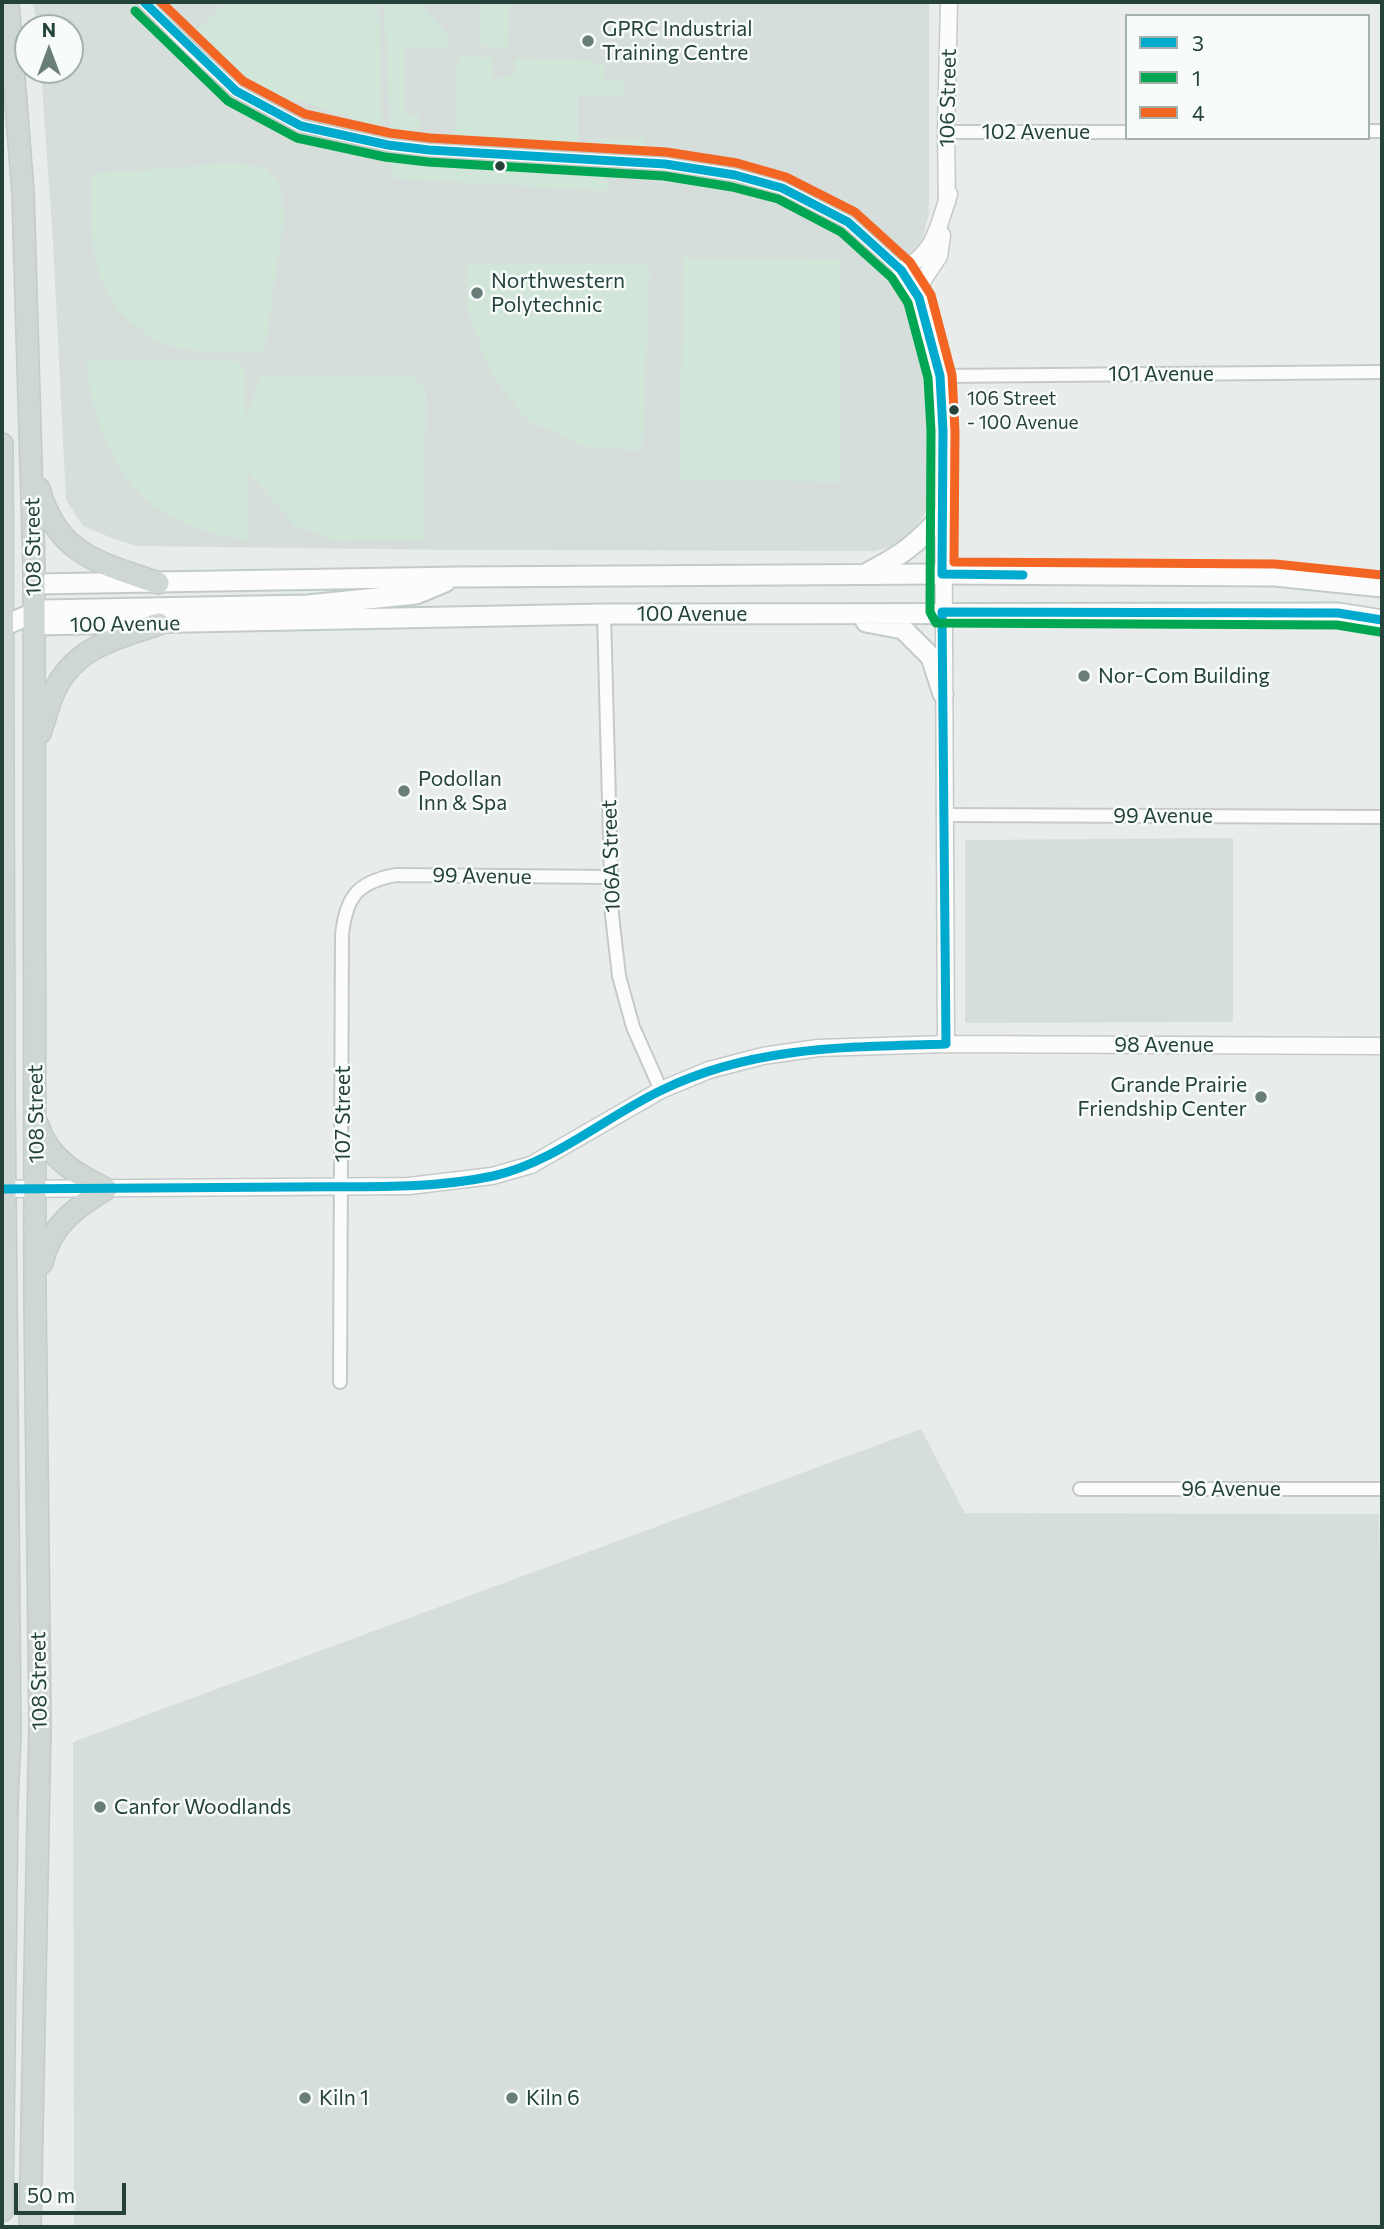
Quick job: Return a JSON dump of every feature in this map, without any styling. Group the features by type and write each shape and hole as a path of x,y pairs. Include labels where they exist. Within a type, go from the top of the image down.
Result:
{"main road":[{"name":"108 Street","path":"8,2 23,192 33,467 35,1296 40,1724 30,2227"},
{"name":"108 Street","path":"2,444 3,1189 10,1735 2,2211"},
{"path":"33,467 44,508 65,540 93,560 158,583"},
{"path":"863,575 898,558 922,538 942,515"},
{"name":"100 Avenue","path":"2,591 34,584 459,577 942,574 1275,576 1382,587"},
{"path":"34,618 320,604 415,594 459,577"},
{"name":"100 Avenue","path":"2,626 34,618 159,624 604,614 942,612 1338,613 1382,620"},
{"path":"820,613 903,629 931,657 943,694"},
{"path":"34,752 54,692 75,662 95,646 159,624"},
{"path":"35,1116 46,1146 72,1171 106,1189 75,1209 59,1224 45,1252 35,1296"}],"street":[{"path":"144,2 236,91 301,126 388,145 429,150 655,164 735,175 782,188 848,222 901,271 919,298 940,376 943,431 946,1044"},
{"name":"106 Street","path":"919,298 923,280 939,256 949,194 946,132 949,2"},
{"name":"102 Avenue","path":"946,132 1125,132"},
{"name":"106 Street","path":"901,271 914,265 932,246 949,194"},
{"name":"101 Avenue","path":"940,376 1382,372"},
{"name":"106A Street","path":"604,614 612,915 619,976 633,1027 661,1090"},
{"name":"99 Avenue","path":"944,815 1382,817"},
{"name":"99 Avenue","path":"357,892 374,879 396,875 611,877"},
{"name":"107 Street","path":"340,1382 343,1187 342,935 345,911 357,892"},
{"name":"98 Avenue","path":"3,1189 343,1187 409,1185 492,1176 531,1165 661,1090 709,1070 763,1056 818,1048 946,1044 1382,1046"},
{"name":"96 Avenue","path":"1080,1489 1382,1489"}],"shaded area":[{"name":"Northwestern Polytechnic","path":"33,2 929,2 929,213 922,241 890,277 907,309 927,376 932,433 927,511 909,535 891,547 874,551 137,546 83,526 66,500 42,84 84,84 84,14 35,14"},
{"path":"1233,838 1233,1022 965,1023 965,840"},
{"path":"921,1429 965,1513 1379,1514 1382,1653 1382,2227 74,2227 73,1742"}],"green space":[{"path":"226,2 378,2 383,133 366,130 361,121 299,100 289,104 240,74 206,48 195,38 197,31"},
{"path":"384,2 417,2 449,35 449,47 404,47 404,114 419,114 420,129 414,138 391,135"},
{"path":"481,2 509,2 507,49 484,47 480,43"},
{"path":"461,56 492,58 492,76 503,78 515,76 514,60 520,58 594,61 594,64 604,64 603,80 624,80 624,96 578,96 576,149 455,142 455,64"},
{"path":"645,138 645,153 599,150 599,139"},
{"path":"395,156 600,171 607,179 609,187 605,191 391,178 391,161"},
{"path":"231,163 265,167 280,183 284,219 264,353 200,351 163,344 122,314 101,279 93,239 92,174"},
{"path":"683,258 841,259 839,482 680,480"},
{"path":"466,263 643,263 650,270 642,451 583,446 527,420 491,374 468,311"},
{"path":"86,361 237,361 245,370 246,418 260,377 413,376 426,390 424,539 332,540 294,525 247,470 247,540 206,531 170,516 156,508 131,484 111,452 97,417"}],"transit line":[{"name":"3","path":"144,2 236,91 301,126 388,145 429,150 665,164 735,175 782,188 848,222 901,270 919,298 940,376 943,431 942,574 1023,575"},
{"name":"4","path":"161,2 243,81 305,114 390,133 430,138 666,152 737,163 786,177 855,212 910,262 931,295 952,375 955,431 954,562 1275,564 1382,575"},
{"name":"1","path":"135,11 228,101 297,138 385,157 428,162 664,176 732,187 778,199 841,232 892,278 908,303 928,378 931,431 930,612 936,623 1337,625 1380,632"},
{"name":"3","path":"2,1189 393,1186 468,1180 493,1176 538,1160 662,1090 731,1065 766,1057 837,1048 946,1044 942,612 1338,613 1382,620"}],"place":[{"name":"GPRC Industrial Training Centre","path":"588,41"},
{"name":"Northwestern Polytechnic","path":"477,293"},
{"name":"106 Street - 100 Avenue","path":"954,410"},
{"name":"Nor-Com Building","path":"1084,676"},
{"name":"Podollan Inn & Spa","path":"404,791"},
{"name":"Grande Prairie Friendship Center","path":"1261,1097"},
{"name":"Canfor Woodlands","path":"100,1807"},
{"name":"Kiln 1","path":"305,2098"},
{"name":"Kiln 6","path":"512,2098"}]}
